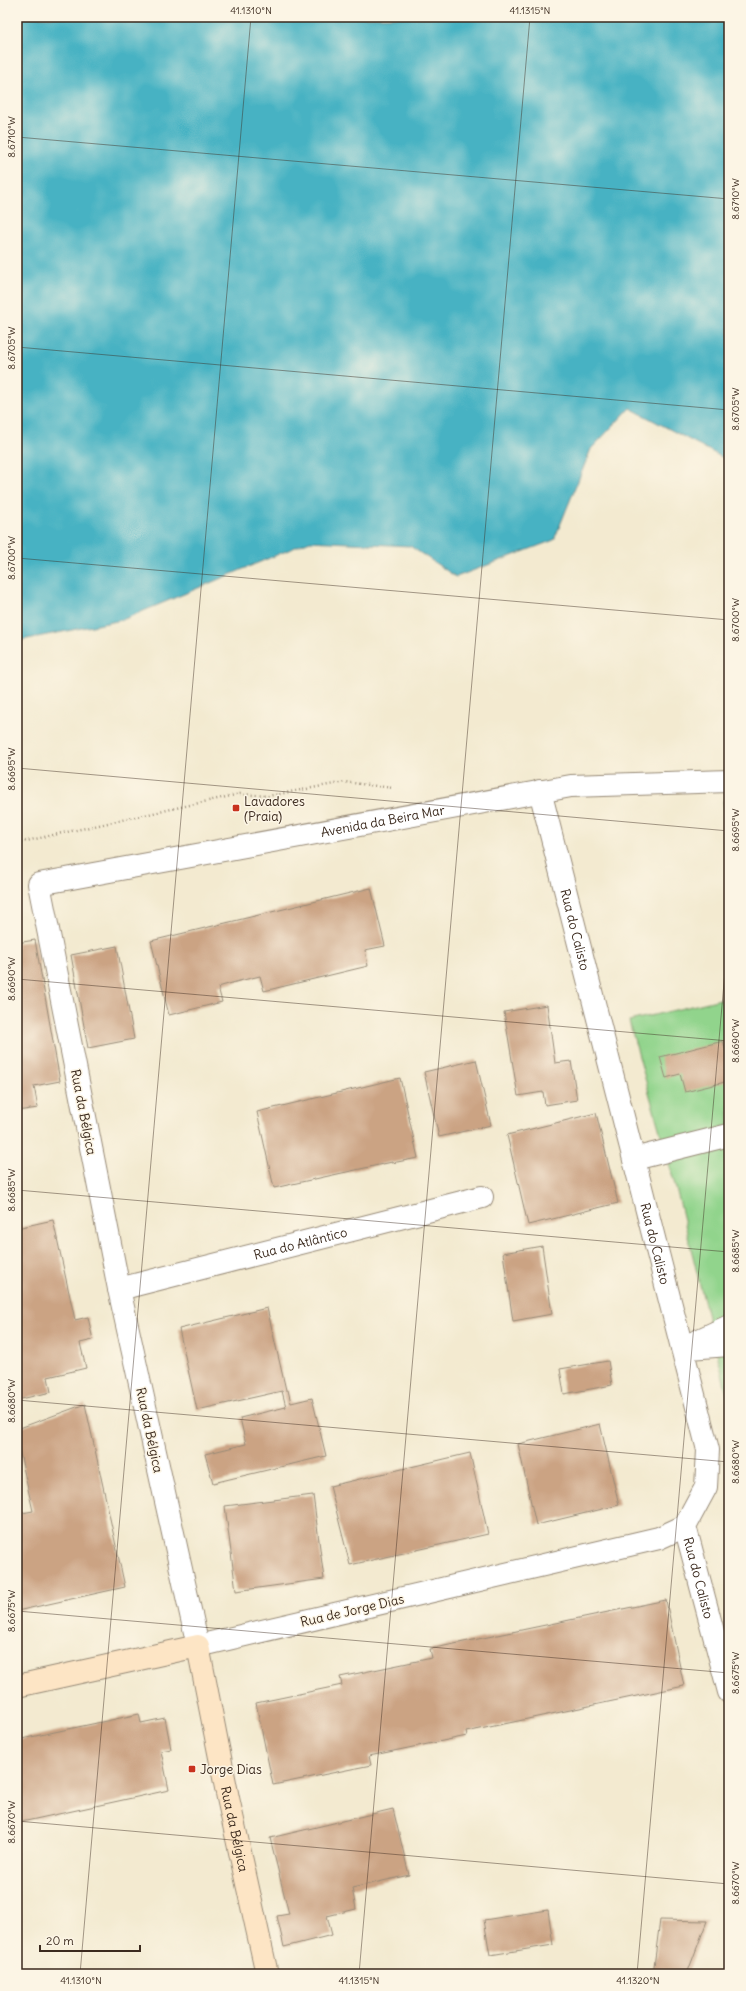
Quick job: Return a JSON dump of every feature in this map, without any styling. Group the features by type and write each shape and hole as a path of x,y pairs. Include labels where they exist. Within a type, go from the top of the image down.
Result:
{"main road":[{"name":"Rua de Jorge Dias","path":"17,1686 198,1646"},
{"name":"Rua da Bélgica","path":"198,1646 228,1798 267,1974"}],"street":[{"name":"Avenida da Beira Mar","path":"39,884 571,786 729,781"},
{"name":"Rua do Calisto","path":"540,791 708,1450 706,1486 685,1526 729,1692"},
{"name":"Rua da Bélgica","path":"39,884 119,1289 198,1646"},
{"path":"634,1159 729,1135"},
{"name":"Rua do Atlântico","path":"119,1289 482,1197"},
{"path":"682,1348 729,1326"},
{"path":"682,1348 729,1345"},
{"name":"Rua de Jorge Dias","path":"198,1646 659,1538 685,1526"}],"path":[{"path":"17,843 240,794 268,796 345,782 398,788"}],"green space":[{"path":"723,801 729,801 729,829"},
{"path":"729,997 729,1402 678,1196 629,1021"}],"water":[{"path":"17,17 729,17 729,461 630,408 591,449 554,540 456,577 410,546 310,541 122,620 17,641"}],"building":[{"path":"371,888 385,946 365,950 368,966 264,991 260,976 239,981 218,987 222,1002 169,1015 151,941"},
{"path":"35,940 60,1081 34,1086 38,1108 17,1111 17,943"},
{"path":"117,946 134,1039 88,1048 71,955"},
{"path":"547,1005 555,1063 571,1061 577,1100 545,1105 543,1092 518,1096 504,1012"},
{"path":"723,1041 729,1063 729,1081 685,1092 680,1074 666,1078 660,1057"},
{"path":"476,1060 491,1125 439,1137 424,1072"},
{"path":"400,1078 418,1158 392,1162 274,1188 257,1112"},
{"path":"596,1113 618,1203 528,1225 507,1135"},
{"path":"53,1220 75,1320 88,1317 93,1340 80,1343 86,1368 48,1377 51,1392 17,1400 17,1228"},
{"path":"542,1246 552,1314 513,1321 503,1253"},
{"path":"267,1308 286,1390 288,1390 291,1403 312,1398 326,1456 213,1483 205,1454 246,1444 240,1418 286,1407 282,1391 197,1410 179,1329"},
{"path":"608,1361 612,1385 564,1394 560,1369"},
{"path":"85,1404 125,1587 17,1611 17,1514 33,1511 17,1440 17,1429"},
{"path":"600,1424 619,1505 536,1525 518,1444"},
{"path":"470,1453 488,1534 350,1565 330,1486"},
{"path":"313,1495 324,1579 236,1591 225,1506"},
{"path":"666,1600 684,1686 466,1732 467,1736 369,1756 371,1765 273,1785 256,1703 342,1685 340,1677 432,1658 430,1649"},
{"path":"139,1714 141,1723 165,1718 171,1749 161,1751 169,1790 17,1823 17,1740"},
{"path":"393,1809 409,1875 352,1888 356,1909 327,1916 332,1935 284,1947 277,1916 289,1914 270,1838"},
{"path":"548,1910 553,1945 490,1955 484,1920"},
{"path":"660,1920 707,1921 687,1974 653,1974"}],"place":[{"name":"Lavadores (Praia)","path":"236,808"},
{"name":"Jorge Dias","path":"192,1769"}]}
